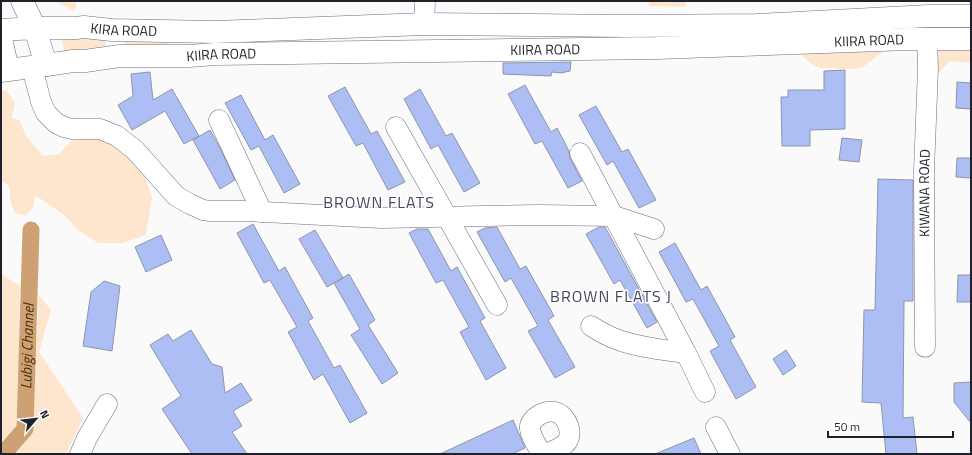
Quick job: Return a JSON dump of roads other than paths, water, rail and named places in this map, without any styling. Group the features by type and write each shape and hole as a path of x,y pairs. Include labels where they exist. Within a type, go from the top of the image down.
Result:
{"main road":[{"path":"22,1 35,28 39,66"},
{"name":"KIIRA ROAD","path":"214,32 424,24 625,26 757,25 929,16 971,16"},
{"name":"KIRA ROAD","path":"1,30 84,27 112,30 214,32"},
{"path":"1,38 4,70"},
{"name":"KIIRA ROAD","path":"120,56 658,48 909,39 971,39"},
{"name":"KIRA ROAD","path":"4,70 120,56"}],"street":[{"path":"424,24 425,1"},
{"name":"KIWANA ROAD","path":"925,346 924,171 928,68 927,40"},
{"path":"39,66 41,102 46,113 56,123 72,129 100,129 117,136 135,150 176,196 203,210 381,218 538,215 614,216 654,229"},
{"path":"219,120 262,212"},
{"path":"396,127 497,305"},
{"path":"580,153 686,353 704,392"},
{"path":"591,326 617,340 686,353"},
{"path":"80,454 87,438 107,404"},
{"path":"542,454 532,437 530,425 538,416 545,412 551,411 556,412 566,422 569,428 570,439 566,444 546,454"},
{"path":"716,427 730,454"}],"waterway":[{"name":"Lubigi Channel","path":"3,454 25,429 31,230"}],"district":[{"name":"BROWN FLATS","path":"379,202"},
{"name":"BROWN FLATS J","path":"611,296"}]}
